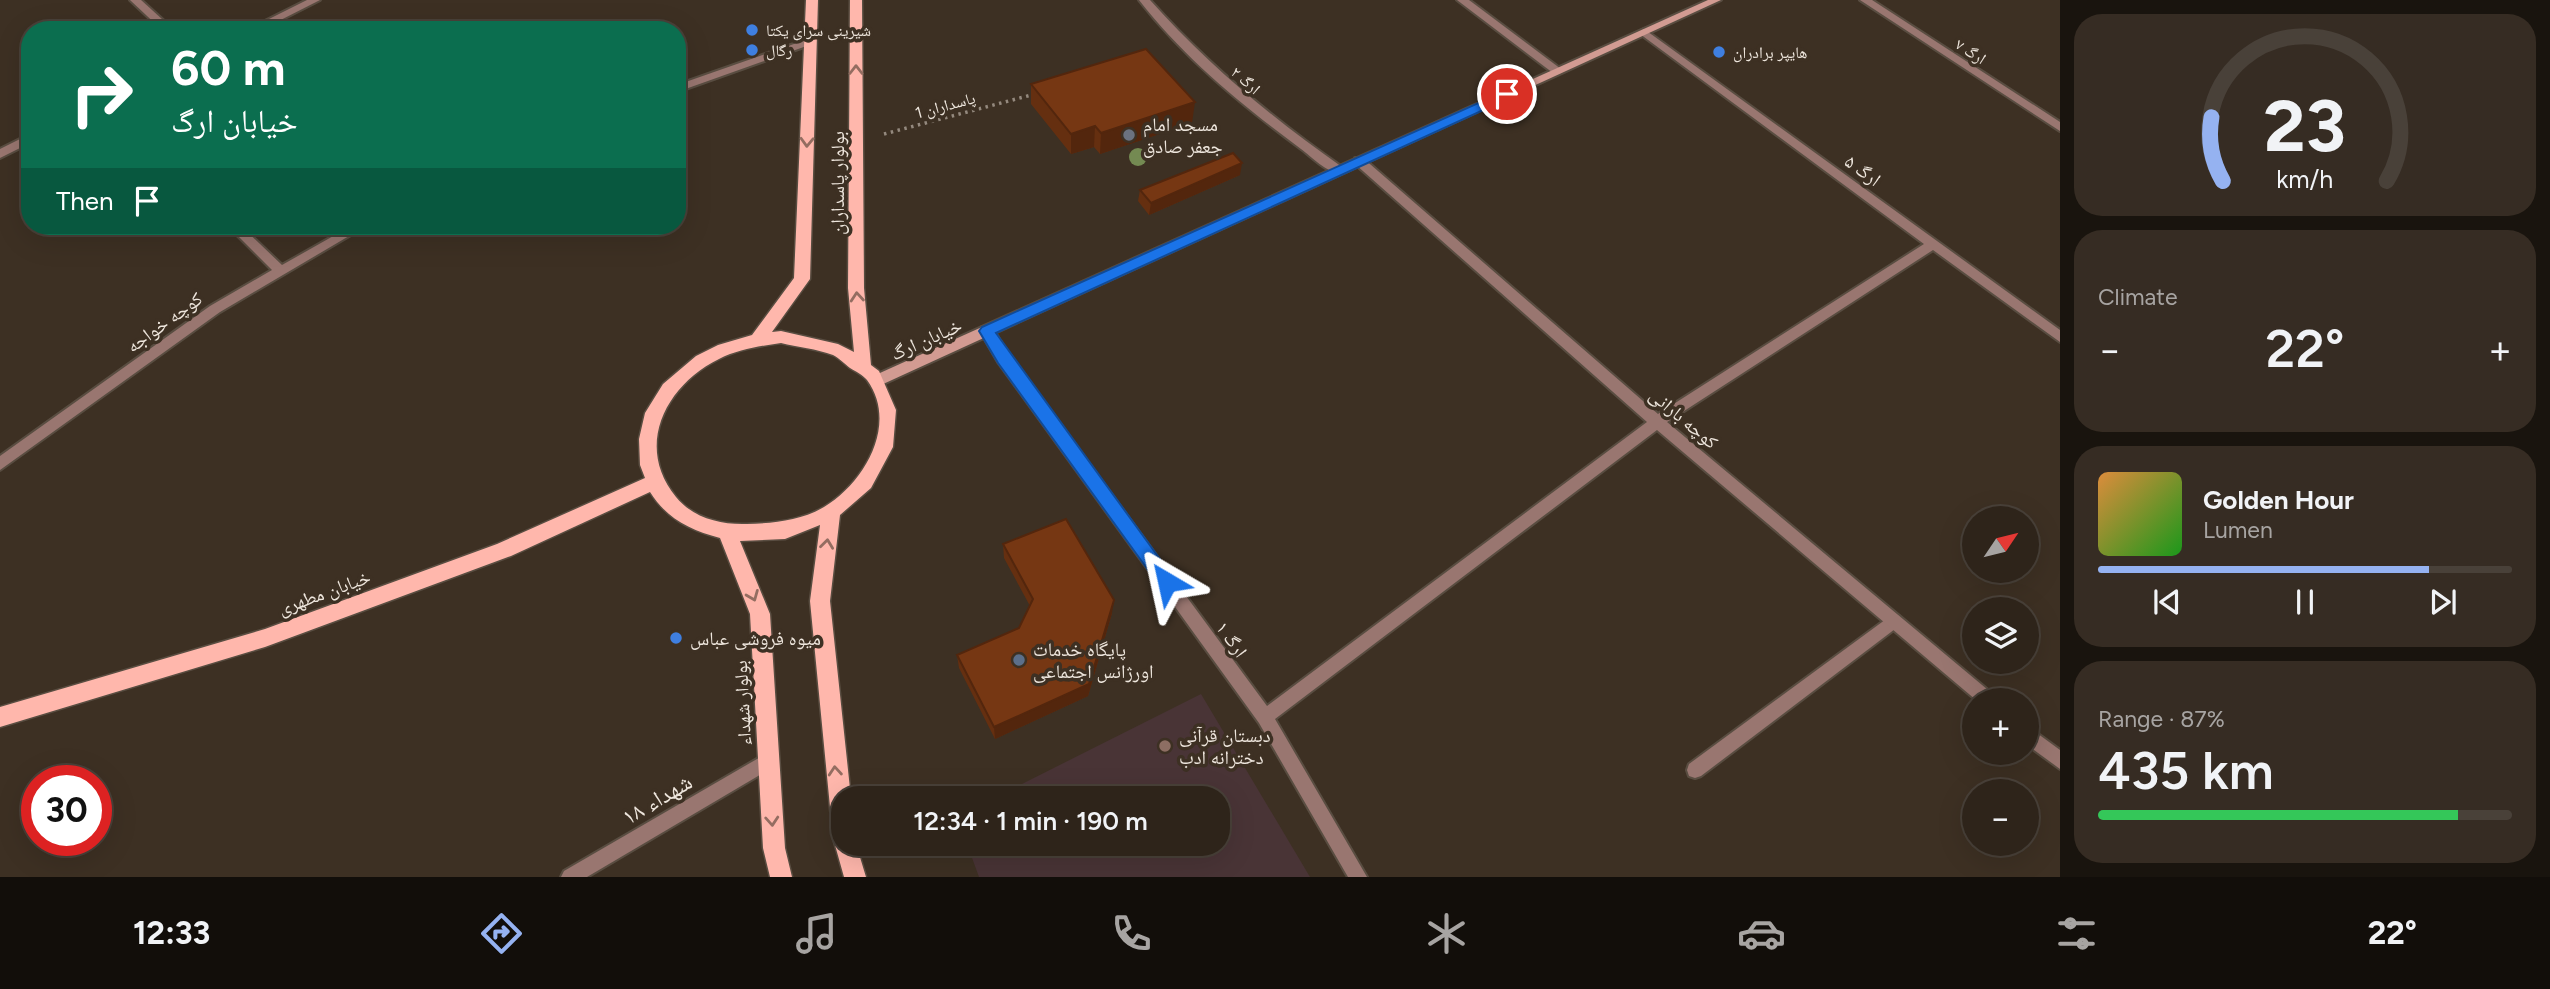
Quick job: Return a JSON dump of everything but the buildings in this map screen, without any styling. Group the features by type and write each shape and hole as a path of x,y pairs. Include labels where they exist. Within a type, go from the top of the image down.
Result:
{"main road":[{"name":"بولوار پاسداران","path":"758,339 802,279 812,0"},
{"name":"بولوار پاسداران","path":"856,0 856,288 863,365"},
{"name":"خیابان ارگ","path":"876,381 1716,0"},
{"path":"805,338 847,353 863,365 886,398 890,418 888,438 881,459 869,479 831,513 781,532 727,532 703,526 681,514 665,500 653,482 647,462 646,442 650,421 673,383 691,367 723,350 758,339 805,338"},
{"name":"خیابان مطهری","path":"0,717 265,638 504,550 653,482"},
{"path":"831,513 820,601 839,786"},
{"name":"بولوار شهداء","path":"727,532 760,614 774,848 781,877"},
{"path":"849,856 855,877"}],"street":[{"path":"135,0 159,21"},
{"path":"271,21 315,0"},
{"name":"ارگ ۲","path":"1144,0 1178,38 1226,84 1264,116 1338,170"},
{"path":"1462,0 1557,71"},
{"name":"ارگ ۷","path":"1864,0 2060,127"},
{"name":"ارگ ۵","path":"1644,32 2060,337"},
{"path":"686,86 811,41"},
{"path":"0,154 21,143"},
{"name":"کوچه بارانی","path":"1359,161 1657,422 1973,688"},
{"path":"243,235 281,271"},
{"name":"کوچه خواجه","path":"0,464 215,309 344,235"},
{"path":"1265,717 1657,422 1934,243"},
{"name":"ارگ ۱","path":"987,331 1012,370 1265,717 1358,877"},
{"path":"1695,770 1893,621"},
{"path":"2039,744 2060,761"},
{"name":"شهداء ۱۸","path":"570,877 768,760"}],"path":[{"name":"پاسداران 1","path":"856,141 1040,93"}],"shaded area":[{"name":"دبستان قرآنی دخترانه ادب","path":"1201,694 1310,877 979,877 971,856 1230,856 1230,786 1018,786"}],"place":[{"name":"شیرینی سرای یکتا","path":"752,30"},
{"name":"رگال","path":"752,50"},
{"name":"هایپر برادران","path":"1719,52"},
{"name":"مسجد امام جعفر صادق","path":"1129,135"},
{"name":"میوه فروشی عباس","path":"676,638"},
{"name":"پایگاه خدمات اورژانس اجتماعی","path":"1019,660"},
{"name":"دبستان قرآنی دخترانه ادب","path":"1165,746"}],"route":[{"path":"1167,582 1003,358 987,331 1507,94"}]}
